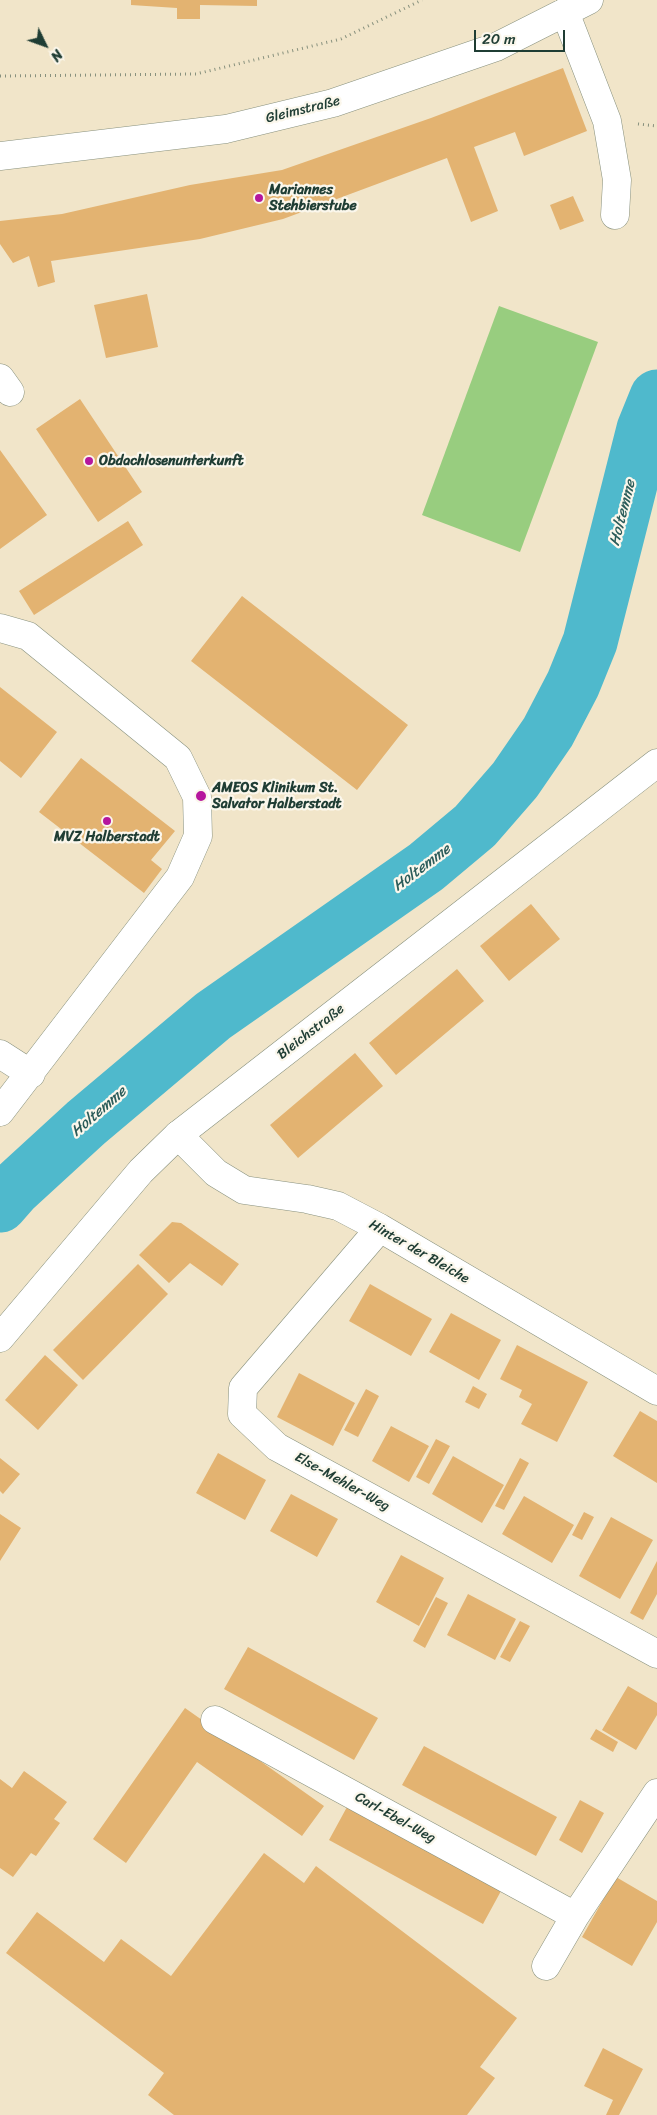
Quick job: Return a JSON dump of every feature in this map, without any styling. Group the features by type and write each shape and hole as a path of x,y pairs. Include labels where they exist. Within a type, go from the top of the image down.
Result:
{"street":[{"name":"Gleimstraße","path":"0,156 226,129 333,103 496,47 577,6"},
{"path":"577,6 607,121 617,180 615,215"},
{"path":"0,628 28,636 178,758 197,797 198,836 180,877 31,1074 0,1112"},
{"name":"Bleichstraße","path":"0,1338 141,1171 178,1135 657,763"},
{"path":"0,1054 31,1074"},
{"name":"Hinter der Bleiche","path":"178,1135 216,1174 244,1190 307,1199 338,1206 380,1228 657,1391"},
{"name":"Else-Mehler-Weg","path":"380,1228 243,1388 242,1414 277,1447 657,1654"},
{"name":"Carl-Ebel-Weg","path":"215,1720 575,1916"},
{"path":"546,1966 575,1916 657,1793"}],"path":[{"path":"0,76 196,74 341,38 422,0"}],"green space":[{"path":"499,306 598,342 520,552 422,515"}],"building":[{"path":"131,0 257,0 257,6 200,5 200,19 177,19 177,8 131,5"},
{"path":"563,68 587,131 524,156 515,132 474,147 498,211 471,222 447,158 283,219 200,239 51,261 55,282 38,287 29,256 13,263 0,244 0,221 62,214 190,185 282,170 431,118"},
{"path":"573,196 584,221 560,230 550,205"},
{"path":"147,294 158,347 106,358 94,305"},
{"name":"Obdachlosenunterkunft","path":"80,399 142,492 98,522 36,429"},
{"path":"0,450 47,515 0,549"},
{"path":"128,521 143,545 34,615 19,591"},
{"path":"242,596 408,725 357,790 191,661"},
{"path":"0,687 57,732 21,778 0,761"},
{"name":"MVZ Halberstadt","path":"81,758 175,831 151,860 162,869 144,893 39,812"},
{"path":"531,904 560,939 509,981 480,946"},
{"path":"457,969 484,1001 396,1075 369,1043"},
{"path":"355,1053 383,1086 298,1158 270,1125"},
{"path":"172,1222 181,1223 239,1264 222,1286 190,1263 169,1283 139,1255"},
{"path":"138,1264 168,1294 83,1380 53,1350"},
{"path":"370,1284 432,1319 411,1356 349,1321"},
{"path":"451,1313 501,1340 479,1380 429,1352"},
{"path":"517,1345 588,1382 557,1442 521,1424 532,1404 519,1397 522,1390 500,1379"},
{"path":"45,1355 78,1385 38,1430 5,1400"},
{"path":"299,1373 355,1403 333,1446 277,1417"},
{"path":"473,1386 487,1394 479,1409 465,1402"},
{"path":"366,1389 379,1396 358,1437 344,1430"},
{"path":"640,1411 657,1421 657,1483 613,1456"},
{"path":"391,1426 429,1446 409,1482 372,1461"},
{"path":"436,1439 450,1446 429,1484 416,1477"},
{"path":"218,1453 266,1480 245,1520 196,1493"},
{"path":"453,1456 504,1485 482,1523 432,1494"},
{"path":"0,1458 20,1474 3,1494 0,1491"},
{"path":"520,1458 529,1463 504,1510 495,1506"},
{"path":"291,1494 338,1519 317,1557 270,1531"},
{"path":"524,1496 574,1525 552,1563 502,1534"},
{"path":"584,1512 594,1517 582,1540 572,1535"},
{"path":"0,1514 21,1528 0,1561"},
{"path":"611,1517 653,1540 620,1599 579,1576"},
{"path":"401,1555 444,1578 419,1626 376,1602"},
{"path":"657,1561 657,1594 643,1620 630,1613"},
{"path":"468,1594 516,1619 495,1660 447,1635"},
{"path":"436,1597 448,1603 425,1648 413,1641"},
{"path":"520,1621 530,1626 510,1662 500,1657"},
{"path":"248,1647 378,1718 354,1760 224,1689"},
{"path":"628,1686 657,1703 657,1715 636,1750 602,1730"},
{"path":"185,1708 324,1806 302,1836 197,1762 126,1863 93,1839"},
{"path":"596,1729 618,1742 613,1752 590,1739"},
{"path":"424,1746 557,1817 536,1856 402,1785"},
{"path":"24,1771 67,1802 54,1819 60,1823 36,1856 31,1853 13,1877 0,1868 0,1779 12,1788"},
{"path":"580,1800 604,1813 582,1853 559,1840"},
{"path":"347,1807 501,1891 483,1924 329,1840"},
{"path":"264,1853 304,1883 316,1866 517,2018 480,2067 495,2078 467,2115 174,2115 148,2095 164,2073 6,1953 37,1912 104,1962 121,1939 171,1976"},
{"path":"616,1877 657,1901 657,1922 632,1966 582,1937"},
{"path":"603,2048 643,2069 619,2115 606,2115 613,2100 584,2086"}],"waterway":[{"name":"Holtemme","path":"0,1205 14,1189 86,1123 213,1016 426,867 475,826 515,780 548,732 573,684 590,642 644,429 657,397"}],"place":[{"name":"Mariannes Stehbierstube","path":"259,198"},
{"name":"Obdachlosenunterkunft","path":"89,461"},
{"name":"AMEOS Klinikum St. Salvator Halberstadt","path":"201,796"},
{"name":"MVZ Halberstadt","path":"107,821"}]}
